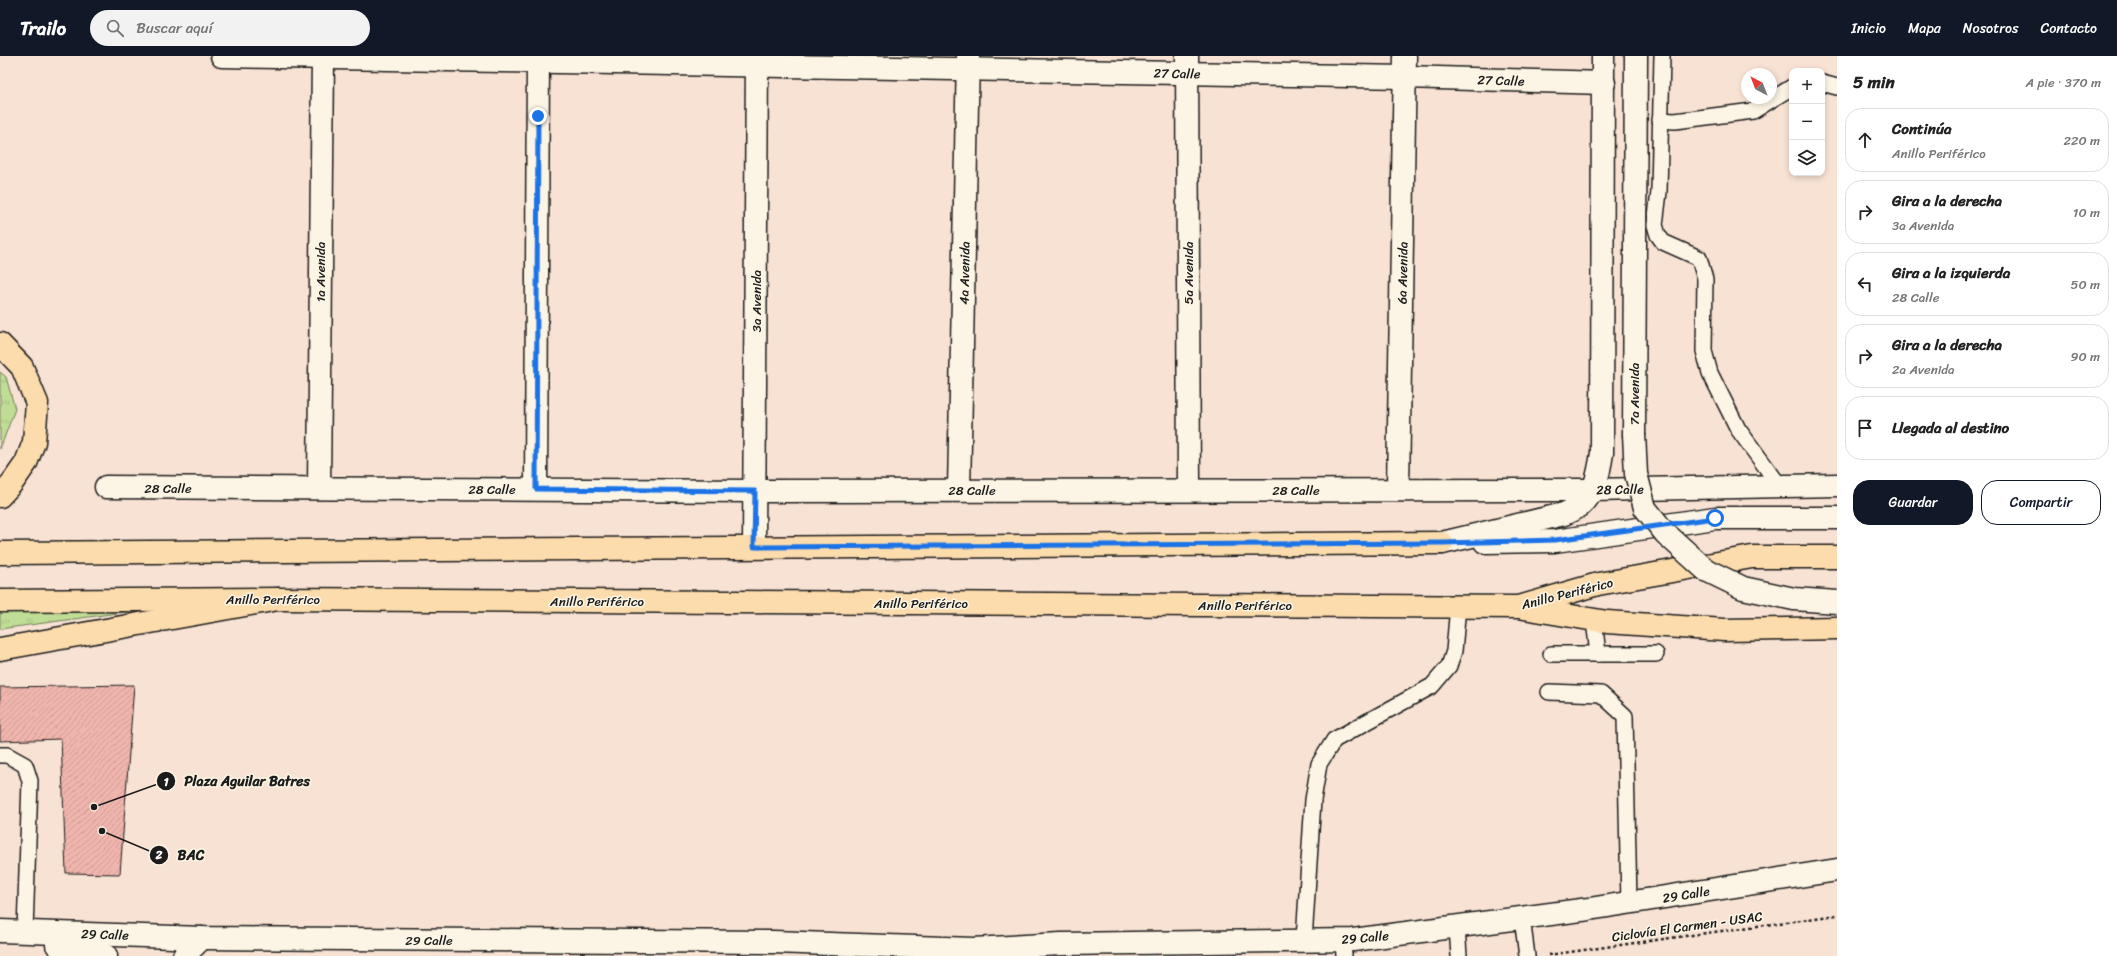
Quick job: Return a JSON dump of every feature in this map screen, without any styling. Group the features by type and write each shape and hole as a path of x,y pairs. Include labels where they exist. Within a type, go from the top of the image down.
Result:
{"main road":[{"path":"0,344 22,367 37,403 34,442 26,463 12,484 0,496"},
{"path":"0,553 1442,543"},
{"name":"Anillo Periférico","path":"0,602 278,599 1519,607 1598,584 1752,557 1837,557"},
{"path":"0,649 278,599"},
{"path":"1519,607 1607,622 1724,630 1837,628"}],"street":[{"name":"27 Calle","path":"222,56 1405,66 1604,83"},
{"path":"1442,543 1564,514 1581,506 1593,490 1599,473 1602,453 1603,56"},
{"name":"7a Avenida","path":"1636,56 1634,434 1636,474 1646,508 1665,533 1706,570 1744,588 1794,599 1837,602"},
{"name":"1a Avenida","path":"319,488 323,57"},
{"path":"536,489 538,58"},
{"name":"3a Avenida","path":"754,547 757,61"},
{"name":"4a Avenida","path":"959,490 968,63"},
{"name":"5a Avenida","path":"1187,64 1190,490"},
{"name":"6a Avenida","path":"1398,490 1405,66"},
{"name":"28 Calle","path":"106,487 755,491 1593,490 1837,485"},
{"path":"1442,543 1555,540 1715,518 1837,518"},
{"name":"29 Calle","path":"0,931 202,938 973,952 1077,950 1304,940 1344,948 1457,927 1629,903 1837,870"},
{"path":"0,934 27,943 83,947 97,951 106,956"},
{"path":"184,956 202,938"}],"lane":[{"path":"1662,56 1659,192 1655,225 1658,235 1664,242 1699,258 1705,279 1704,351 1710,373 1738,429 1779,485"},
{"path":"1825,84 1837,87"},
{"path":"1660,120 1675,121 1752,111 1789,89"},
{"path":"1304,940 1313,800 1318,764 1334,740 1432,686 1449,666 1454,651 1458,606"},
{"path":"1594,620 1598,654"},
{"path":"1552,654 1656,654"},
{"path":"1549,692 1601,694 1625,716 1629,903"},
{"path":"0,755 7,755 25,765 30,782 25,931"},
{"path":"1522,918 1526,956"},
{"path":"1457,927 1459,956"}],"path":[{"name":"Ciclovía El Carmen - USAC","path":"1546,955 1837,915"}],"green space":[{"path":"0,372 6,377 15,409 0,449"},
{"path":"177,605 0,629 0,612"}],"building":[{"path":"134,685 120,874 66,873 61,739 0,741 0,687"}],"place":[{"name":"Plaza Aguilar Batres","path":"94,807"},
{"name":"BAC","path":"102,831"}],"route":[{"path":"538,116 536,489 755,491 754,547 1442,543 1555,540 1715,518"}]}
